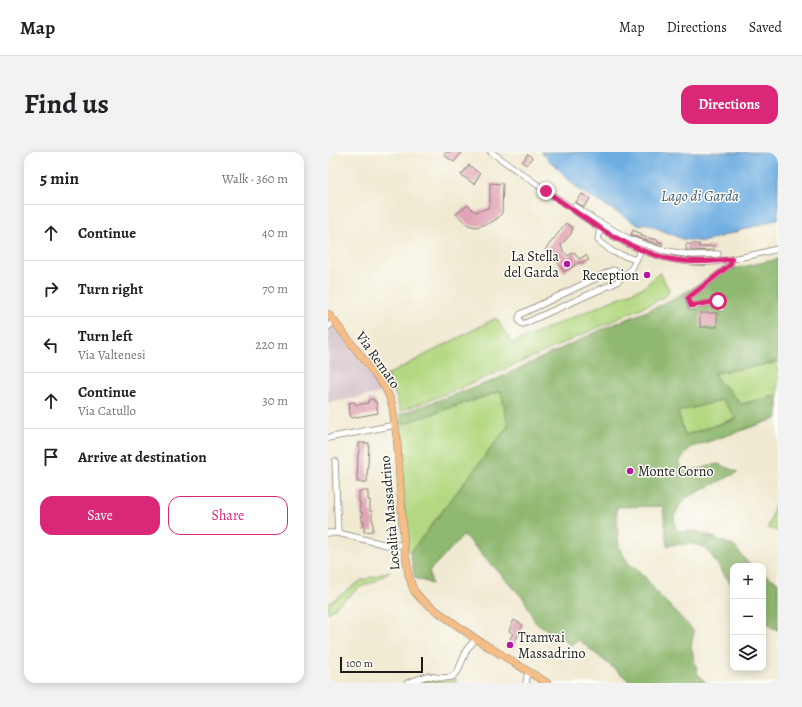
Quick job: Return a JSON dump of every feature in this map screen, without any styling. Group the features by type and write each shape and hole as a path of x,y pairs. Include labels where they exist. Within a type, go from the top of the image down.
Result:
{"main road":[{"name":"Via Remato","path":"328,314 385,388 392,404 396,425"},
{"name":"Località Massadrino","path":"396,425 404,545 409,577 414,591 423,601 475,640 528,674 546,683"}],"street":[{"path":"491,152 566,205 629,239 661,250 692,255 718,254"},
{"path":"574,206 600,228 620,240 641,250 670,259 712,262 778,249"},
{"path":"600,228 598,240 613,252 636,260"},
{"path":"624,275 613,270 521,314 519,320 523,324 617,282 631,270 641,250"},
{"path":"721,308 718,301 691,306 688,298 730,265 732,259"},
{"path":"328,327 334,321"},
{"path":"328,438 396,425"},
{"path":"335,461 338,533"},
{"path":"328,533 338,533 387,545 404,545"},
{"path":"407,683 427,676 443,678 452,677 458,671 467,649 475,640"},
{"path":"526,683 528,674"}],"shaded area":[{"path":"328,319 351,346 383,393 328,403"}],"green space":[{"path":"778,259 778,361 769,364 714,373 719,382 728,389 741,404 778,395 778,418 690,448 679,463 685,472 718,464 738,472 686,498 678,508 674,518 676,529 683,532 696,531 734,546 748,563 730,563 730,583 706,548 693,544 667,545 663,506 616,507 619,548 629,564 636,568 645,577 657,593 694,631 691,647 698,674 706,683 632,683 579,640 571,645 535,622 524,599 464,535 429,571 432,584 415,578 410,553 508,426 501,391 402,424 400,414 492,381 605,328 657,307 728,270","holes":["722,400 737,419 685,435 678,412"]},
{"path":"660,272 669,290 667,295 663,298 499,371 433,399 400,411 397,399 387,375 496,318 512,343 644,287"},
{"path":"778,361 778,395 741,404 728,389 719,382 714,373 769,364"},
{"path":"502,391 508,426 410,553 406,546 400,429 402,424"},
{"path":"722,400 737,418 685,435 677,412"},
{"path":"778,498 778,531 768,528"},
{"path":"390,571 378,580 360,587 328,613 328,604 360,581"},
{"path":"766,576 778,582 778,630 766,623"},
{"path":"456,678 456,683 415,683 431,679 452,680"}],"water":[{"name":"Lago di Garda","path":"541,152 778,152 778,219 703,242 682,239 645,223 640,226 578,189"}],"building":[{"path":"446,152 462,152 454,162 444,155"},
{"path":"528,154 532,158 526,165 522,162"},
{"path":"469,165 480,174 474,184 461,175"},
{"path":"490,183 503,184 502,213 498,218 490,223 476,227 468,225 456,214 468,205 475,212 488,208 490,203"},
{"path":"582,194 590,199 584,207 576,202"},
{"path":"566,223 573,228 571,234 561,245 563,251 568,256 574,252 579,259 586,255 589,260 582,263 580,262 564,272 554,256 545,250"},
{"path":"633,230 642,234 641,236 662,242 662,246 631,235"},
{"path":"686,244 699,244 699,247 714,246 714,250 686,250"},
{"path":"700,313 717,313 717,327 700,327"},
{"path":"374,399 374,402 376,401 378,413 351,418 349,403 355,402 356,405 368,403 368,400"},
{"path":"359,443 369,443 367,482 357,482"},
{"path":"359,491 368,491 370,511 372,511 373,531 364,532 362,512 360,512"},
{"path":"514,620 523,625 512,647 507,645 513,633 509,631"}],"place":[{"name":"La Stella del Garda","path":"567,264"},
{"name":"Reception","path":"647,275"},
{"name":"Monte Corno","path":"630,471"},
{"name":"Tramvai Massadrino","path":"510,645"}],"route":[{"path":"546,191 620,240 641,250 670,259 686,261 712,262 732,259 730,265 688,298 691,306 718,301"}]}
